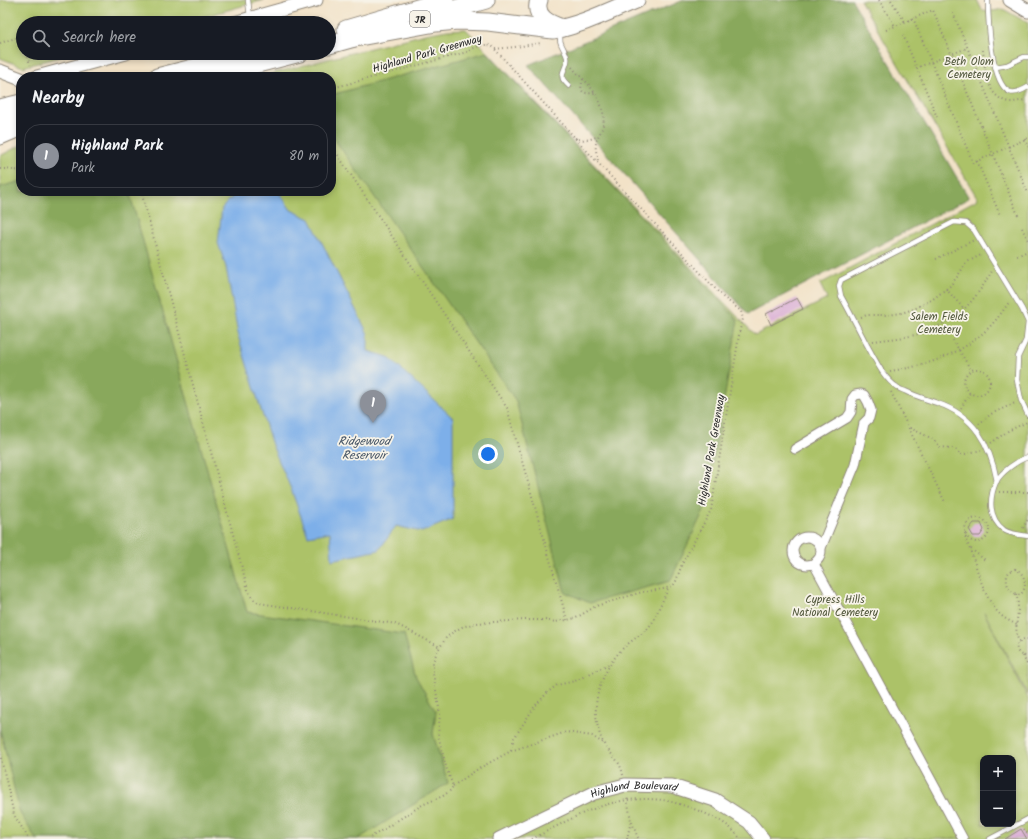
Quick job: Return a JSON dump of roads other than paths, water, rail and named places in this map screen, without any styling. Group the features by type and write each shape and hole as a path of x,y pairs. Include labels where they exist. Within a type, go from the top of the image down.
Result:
{"highway":[{"name":"JR","path":"336,31 445,0"},
{"name":"JR","path":"336,43 486,0"},
{"path":"539,0 539,12 544,19 563,28"},
{"path":"354,38 436,23 457,21 488,22 553,30 586,20 636,0"},
{"path":"177,72 224,60"},
{"path":"226,72 273,60"},
{"path":"0,108 16,104"},
{"path":"0,122 16,116"},
{"path":"0,136 16,129"}],"main road":[{"path":"257,16 313,0"},
{"path":"1010,0 1028,11"},
{"path":"56,72 100,60"},
{"path":"0,71 16,77"},
{"name":"Highland Boulevard","path":"499,839 594,793 625,785 672,786 715,800 749,822 763,839"}],"street":[{"path":"795,448 847,418 851,412 852,399 855,395 864,395 871,410 869,418 864,423 855,465 821,548 820,557 814,564 805,565 800,564 796,560 793,552 793,547 798,539 807,536 816,540 821,548"},
{"path":"814,564 962,839"}],"lane":[{"path":"248,0 250,16"},
{"path":"988,0 990,44 999,79 1004,88 1012,92 1020,91 1028,87"},
{"path":"563,28 560,35 560,40 568,60 562,73 562,78 569,86"},
{"path":"996,67 1028,57"},
{"path":"997,481 994,466 987,446 975,427 958,413 897,387 882,371 841,296 839,286 841,280 954,222 966,223 974,230 1028,322 1026,340 1018,357 1017,380 1021,400 1028,415"},
{"path":"1028,457 1007,469 997,481 991,500 992,511 996,522 1005,531 1028,536"},
{"path":"990,839 1028,819"}],"water":[{"name":"Ridgewood Reservoir","path":"233,196 281,196 291,210 310,219 368,334 368,351 388,357 453,418 453,519 422,532 396,526 379,550 332,560 330,532 308,536 291,489 272,445 239,339 226,267 218,243 222,208"}],"place":[{"name":"Highland Park","path":"373,423"}],"park label":[{"name":"Beth Olom Cemetery","path":"969,67"},
{"name":"Salem Fields Cemetery","path":"939,322"},
{"name":"Cypress Hills National Cemetery","path":"835,605"}]}
